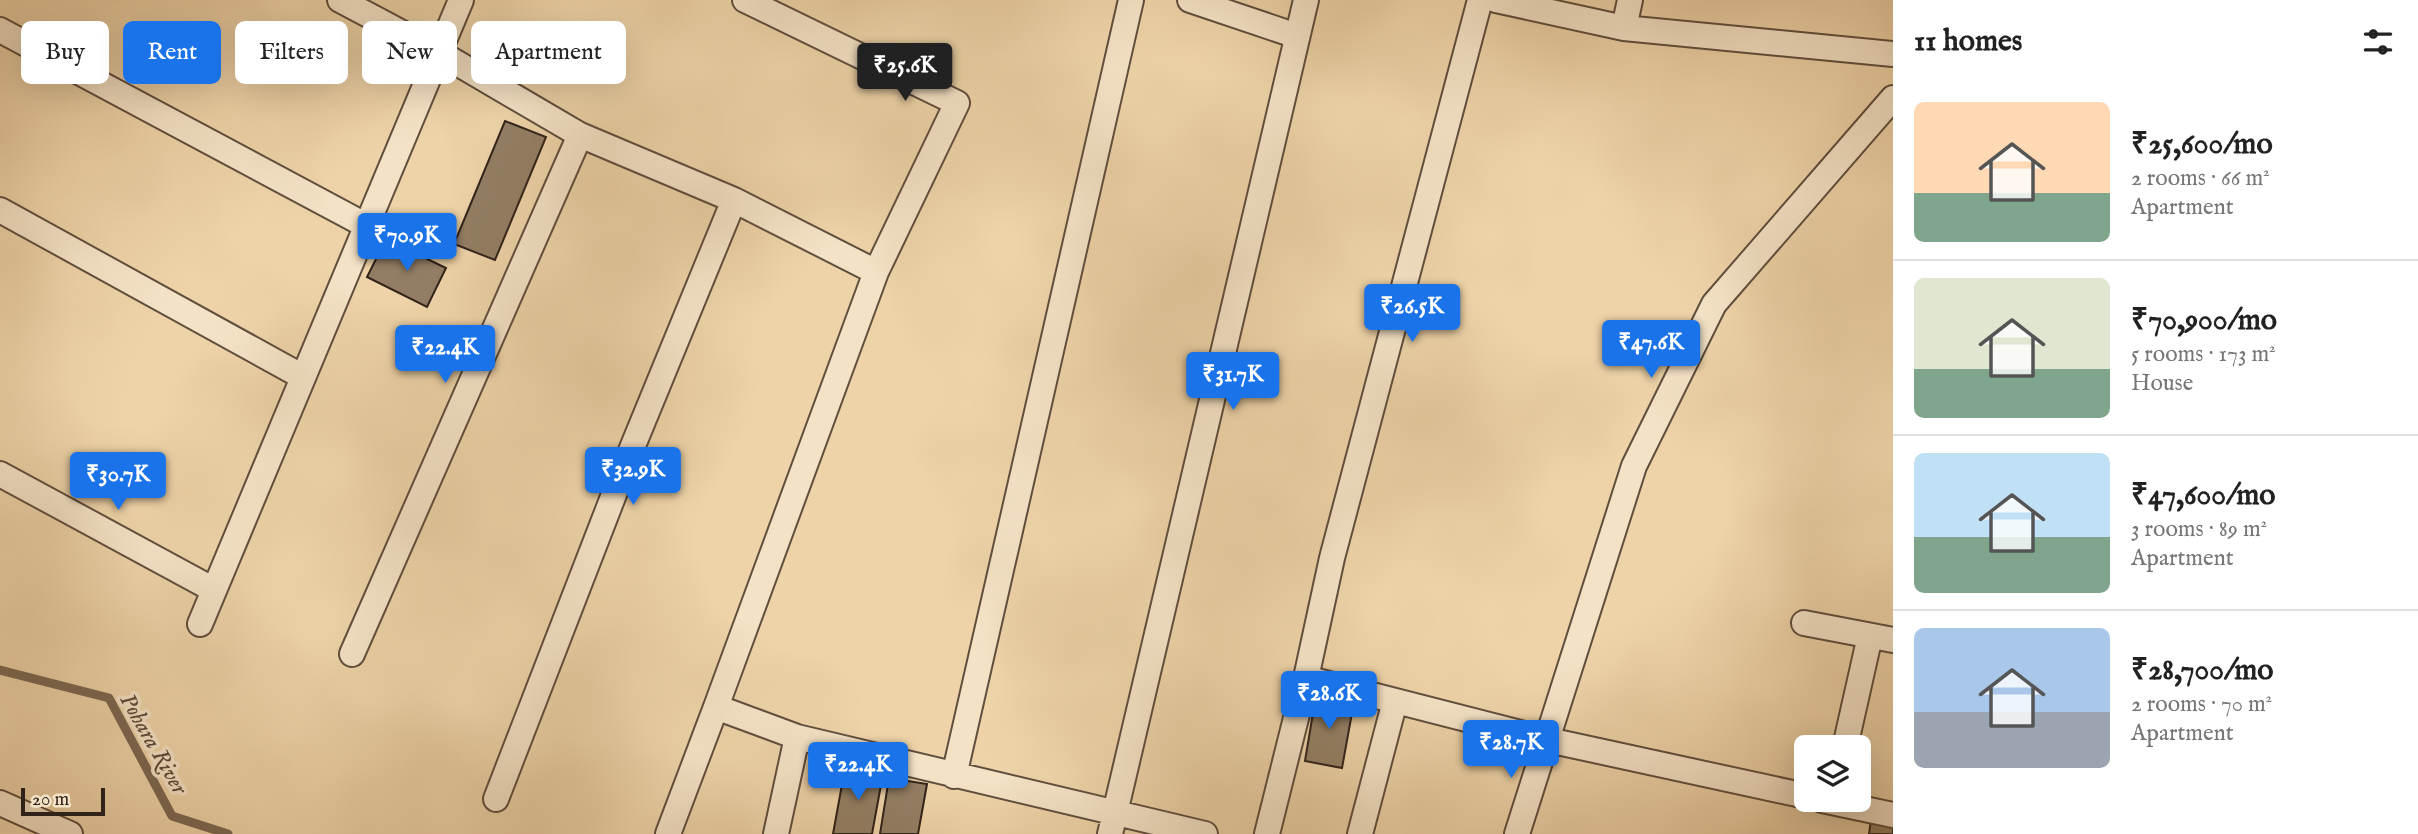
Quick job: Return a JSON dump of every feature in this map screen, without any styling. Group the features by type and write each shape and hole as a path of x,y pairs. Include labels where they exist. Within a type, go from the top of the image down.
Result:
{"street":[{"path":"340,0 380,21"},
{"path":"453,21 461,0"},
{"path":"668,834 876,272 957,103 745,0"},
{"path":"954,776 1131,0"},
{"path":"1190,0 1297,36"},
{"path":"1113,823 1306,0"},
{"path":"1267,834 1306,678 1332,558 1480,0"},
{"path":"1496,0 1624,28 1893,54"},
{"path":"1624,28 1630,0"},
{"path":"0,30 367,226"},
{"path":"457,63 580,135 734,200 876,272"},
{"path":"200,624 427,84"},
{"path":"1517,834 1634,466 1714,304 1893,98"},
{"path":"352,654 580,135"},
{"path":"496,799 630,453 734,200"},
{"path":"0,210 303,377"},
{"path":"0,474 214,590"},
{"path":"1804,623 1882,638 1849,735"},
{"path":"1306,678 1548,740 1794,793"},
{"path":"1360,834 1395,701"},
{"path":"716,707 797,737 954,776 1113,823 1205,834"},
{"path":"776,834 797,737"},
{"path":"0,803 70,834"},
{"path":"1871,811 1893,816"}],"building":[{"path":"505,121 546,137 495,260 454,244"},
{"path":"386,239 446,268 427,307 367,277"},
{"path":"1316,695 1354,702 1342,768 1305,761"},
{"path":"845,768 883,774 872,834 833,834"},
{"path":"889,778 927,784 918,834 880,834"},
{"path":"1871,819 1893,823 1893,834 1869,834"}],"waterway":[{"name":"Pohara River","path":"0,670 109,698 172,816 228,834"}]}
